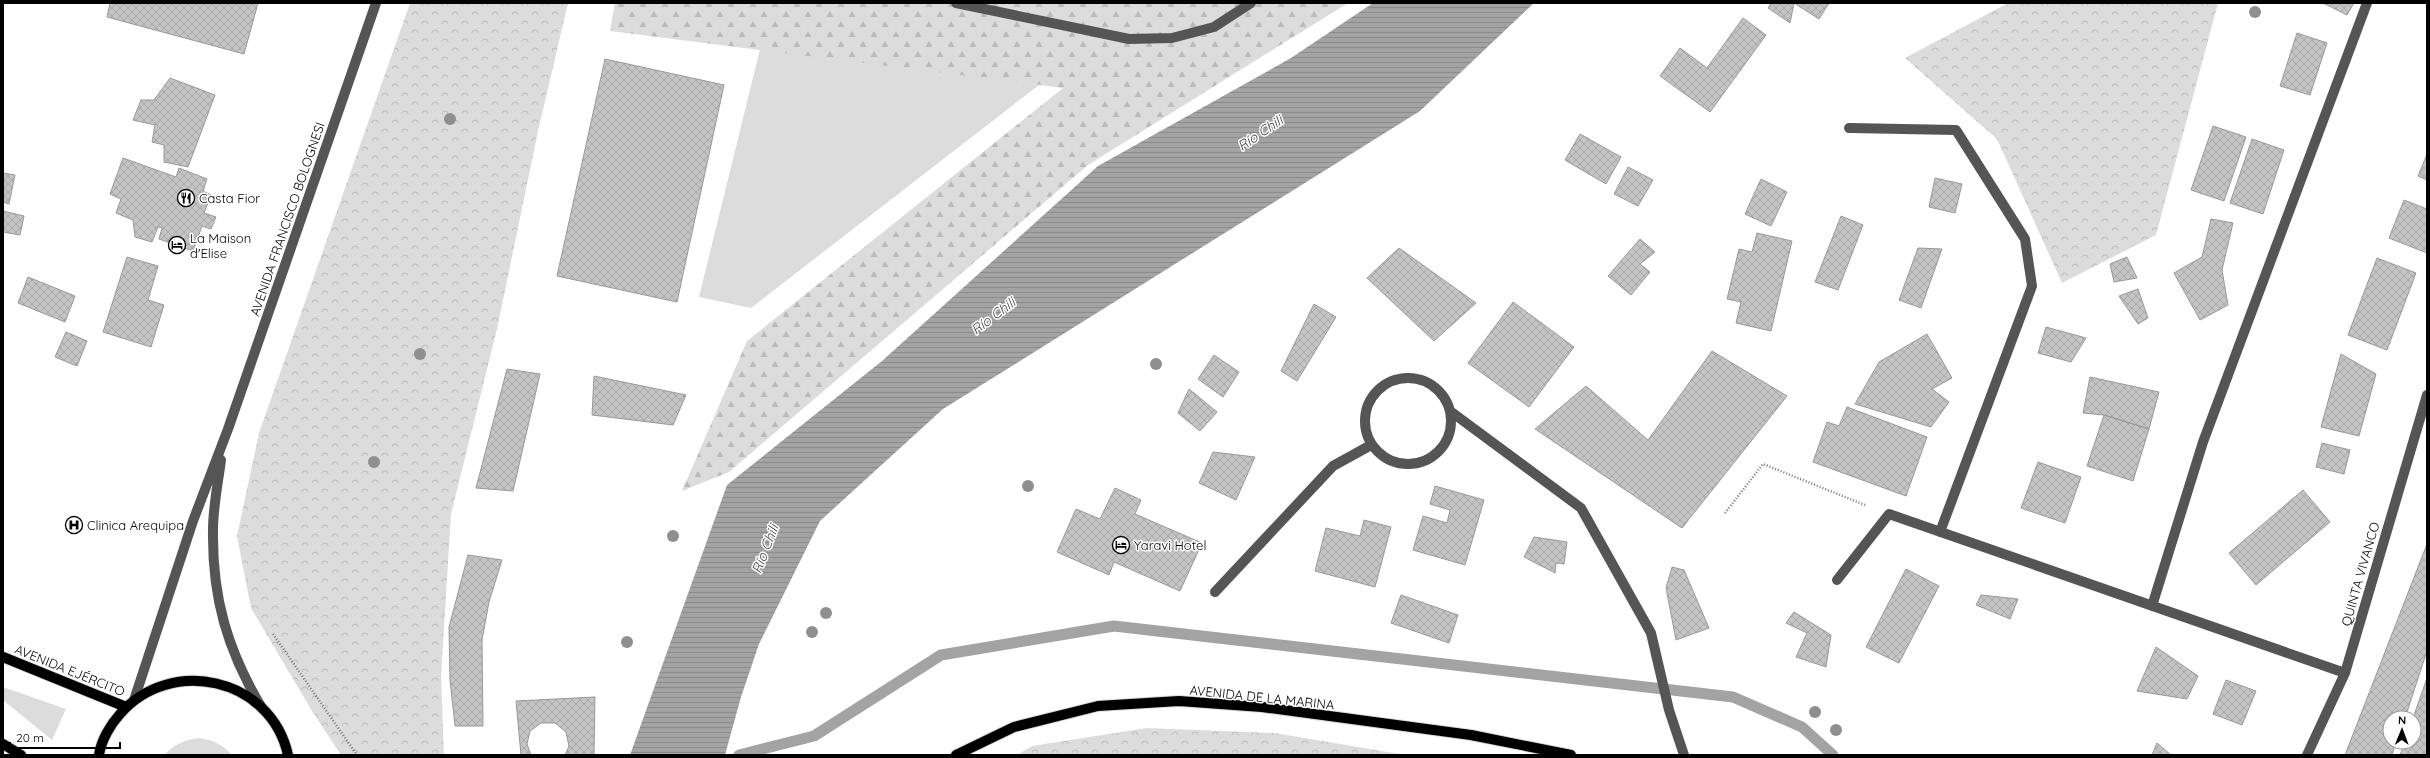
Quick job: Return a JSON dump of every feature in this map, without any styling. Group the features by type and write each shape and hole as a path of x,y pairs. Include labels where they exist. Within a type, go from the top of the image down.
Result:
{"main road":[{"name":"AVENIDA EJÉRCITO","path":"3,657 130,703"},
{"path":"99,755 106,736 130,703 151,690 170,682 190,680 210,681 228,686 247,695 262,708 281,733 288,755"},
{"name":"AVENIDA DE LA MARINA","path":"956,755 1014,727 1098,706 1179,701 1262,707 1463,734 1571,755"},
{"path":"3,744 21,755"}],"street":[{"name":"AVENIDA FRANCISCO BOLOGNESI","path":"130,703 191,529 223,444 376,3"},
{"path":"956,3 1129,39 1172,38 1214,27 1251,3"},
{"path":"2152,606 2203,442 2367,3"},
{"path":"1848,128 1956,130 2025,238 2032,286 1940,532"},
{"path":"1405,378 1420,380 1434,387 1444,397 1450,411 1451,424 1448,437 1441,449 1419,463 1405,464 1392,462 1380,455 1371,445 1365,431 1365,416 1369,402 1378,390 1390,382 1405,378"},
{"name":"QUINTA VIVANCO","path":"2307,755 2345,674 2427,396"},
{"path":"1450,411 1581,508 1651,633 1669,710 1684,755"},
{"name":"AVENIDA FRANCISCO BOLOGNESI","path":"223,444 212,528 214,586 230,645 243,676 262,708"},
{"path":"1215,592 1333,466 1371,445"},
{"path":"1837,580 1890,514 2345,674"}],"path":[{"path":"1725,513 1763,464 1890,514"},
{"path":"273,634 357,755"}],"green space":[{"path":"410,3 568,3 538,131 497,329 451,514 441,676 444,755 341,755 312,711 251,608 237,536 259,433"},
{"path":"615,3 1348,3 1088,165 729,472 682,491 747,341 1063,88 610,31"},
{"path":"2008,3 2218,3 2156,235 2062,283 1997,139 1905,58"},
{"path":"762,41 1039,85 751,308 699,297"},
{"path":"3,687 66,709 52,740 3,700"},
{"path":"1147,728 1275,733 1405,755 1017,755 1032,746"},
{"path":"199,738 217,743 232,755 164,755 180,743"}],"water":[{"name":"Río Chili","path":"1373,3 1534,3 1420,111 943,409 820,521 759,644 741,697 725,755 630,755 727,485 882,361 1098,166 1291,58"}],"building":[{"path":"110,3 258,3 244,54 107,17"},
{"path":"1771,3 1794,3 1790,23 1768,8"},
{"path":"1794,3 1829,3 1819,19"},
{"path":"2323,3 2354,3 2347,15"},
{"path":"1743,18 1766,35 1710,112 1660,76 1680,48 1707,68"},
{"path":"2297,33 2327,43 2310,95 2280,86"},
{"path":"605,59 724,85 677,302 557,276"},
{"path":"170,78 215,95 188,167 164,162 164,145 152,142 155,125 133,120 141,100 154,100"},
{"path":"2213,126 2246,137 2224,201 2191,190"},
{"path":"1580,134 1621,157 1606,184 1565,160"},
{"path":"2252,139 2284,150 2263,214 2230,203"},
{"path":"2427,154 2427,180 2418,176"},
{"path":"123,158 176,177 179,168 207,179 203,191 211,195 204,213 216,217 211,229 202,226 193,251 159,239 162,228 158,227 152,242 135,237 133,220 116,213 121,199 110,194"},
{"path":"1628,167 1653,180 1638,206 1614,194"},
{"path":"3,173 15,175 9,204 3,202"},
{"path":"1935,178 1962,184 1955,213 1929,207"},
{"path":"1761,179 1787,192 1771,226 1745,214"},
{"path":"2404,200 2427,209 2427,253 2389,238"},
{"path":"3,211 24,216 20,235 3,232"},
{"path":"1841,216 1863,225 1838,290 1815,282"},
{"path":"2211,219 2233,223 2222,270 2228,305 2200,320 2174,273 2202,257"},
{"path":"1757,233 1792,241 1771,331 1736,323 1741,302 1727,299 1739,249 1752,252"},
{"path":"1640,239 1655,252 1640,264 1650,272 1631,295 1608,276"},
{"path":"1399,248 1476,303 1434,341 1367,278"},
{"path":"1918,248 1942,249 1921,308 1899,300"},
{"path":"127,257 158,266 148,300 164,305 151,347 103,332"},
{"path":"2127,257 2137,278 2114,282 2110,264"},
{"path":"2377,258 2416,273 2387,350 2348,335"},
{"path":"28,277 75,296 65,322 18,303"},
{"path":"2138,289 2148,318 2138,324 2119,296"},
{"path":"1513,302 1574,347 1529,407 1468,363"},
{"path":"1314,304 1336,317 1297,381 1281,371"},
{"path":"2046,327 2086,338 2071,362 2038,353"},
{"path":"66,332 87,341 77,366 55,357"},
{"path":"1927,334 1952,378 1932,389 1949,402 1931,427 1855,404 1879,362"},
{"path":"1712,351 1787,396 1682,528 1535,429 1586,386 1648,440"},
{"path":"2341,354 2376,374 2359,436 2321,427"},
{"path":"1214,355 1239,372 1223,397 1198,379"},
{"path":"507,369 540,374 513,491 476,488"},
{"path":"594,376 686,395 673,425 592,415"},
{"path":"2090,377 2159,392 2149,429 2104,415 2083,413"},
{"path":"1189,389 1217,412 1200,431 1178,413"},
{"path":"1847,407 1927,437 1906,496 1813,462 1827,422 1839,426"},
{"path":"2104,415 2149,429 2133,481 2087,466"},
{"path":"2322,443 2350,450 2344,474 2316,467"},
{"path":"1213,452 1255,457 1236,500 1199,483"},
{"path":"2038,462 2081,477 2065,523 2021,508"},
{"path":"1435,486 1484,500 1465,565 1413,550 1423,516 1447,523 1450,510 1430,504"},
{"path":"1115,488 1141,500 1135,514 1202,543 1180,591 1114,562 1109,575 1057,552 1076,509 1100,519"},
{"path":"2303,490 2330,522 2256,585 2229,553"},
{"path":"1364,520 1391,527 1375,587 1315,571 1326,528 1360,536"},
{"path":"1534,537 1567,542 1564,564 1556,563 1555,573 1524,557"},
{"path":"2427,544 2427,651 2408,710 2382,710 2382,750 2394,750 2392,755 2345,755"},
{"path":"468,555 502,560 489,602 482,640 483,726 455,726 450,680 449,627"},
{"path":"1672,567 1684,570 1709,628 1676,640 1666,588"},
{"path":"1906,569 1939,586 1899,663 1866,647"},
{"path":"1401,595 1458,615 1449,643 1391,623"},
{"path":"1981,595 2018,599 2010,619 1976,605"},
{"path":"1794,612 1831,635 1826,667 1796,657 1807,633 1786,623"},
{"path":"2156,647 2198,676 2187,699 2137,691"},
{"path":"2427,678 2427,755 2400,755 2402,750 2422,750 2422,710 2416,710"},
{"path":"2226,680 2256,691 2242,725 2213,714"},
{"path":"595,697 594,755 565,755 569,746 566,732 555,723 541,723 530,731 527,744 531,755 521,755 516,701"},
{"path":"2157,743 2171,755 2152,755"}],"waterway":[{"path":"739,755 814,736 941,655 1114,626 1733,697 1802,727 1833,755"}],"place":[{"name":"Casta Fior","path":"186,198"},
{"name":"La Maison d'Elise","path":"177,245"},
{"name":"Clinica Arequipa","path":"74,525"},
{"name":"Yaravi Hotel","path":"1121,545"}]}
